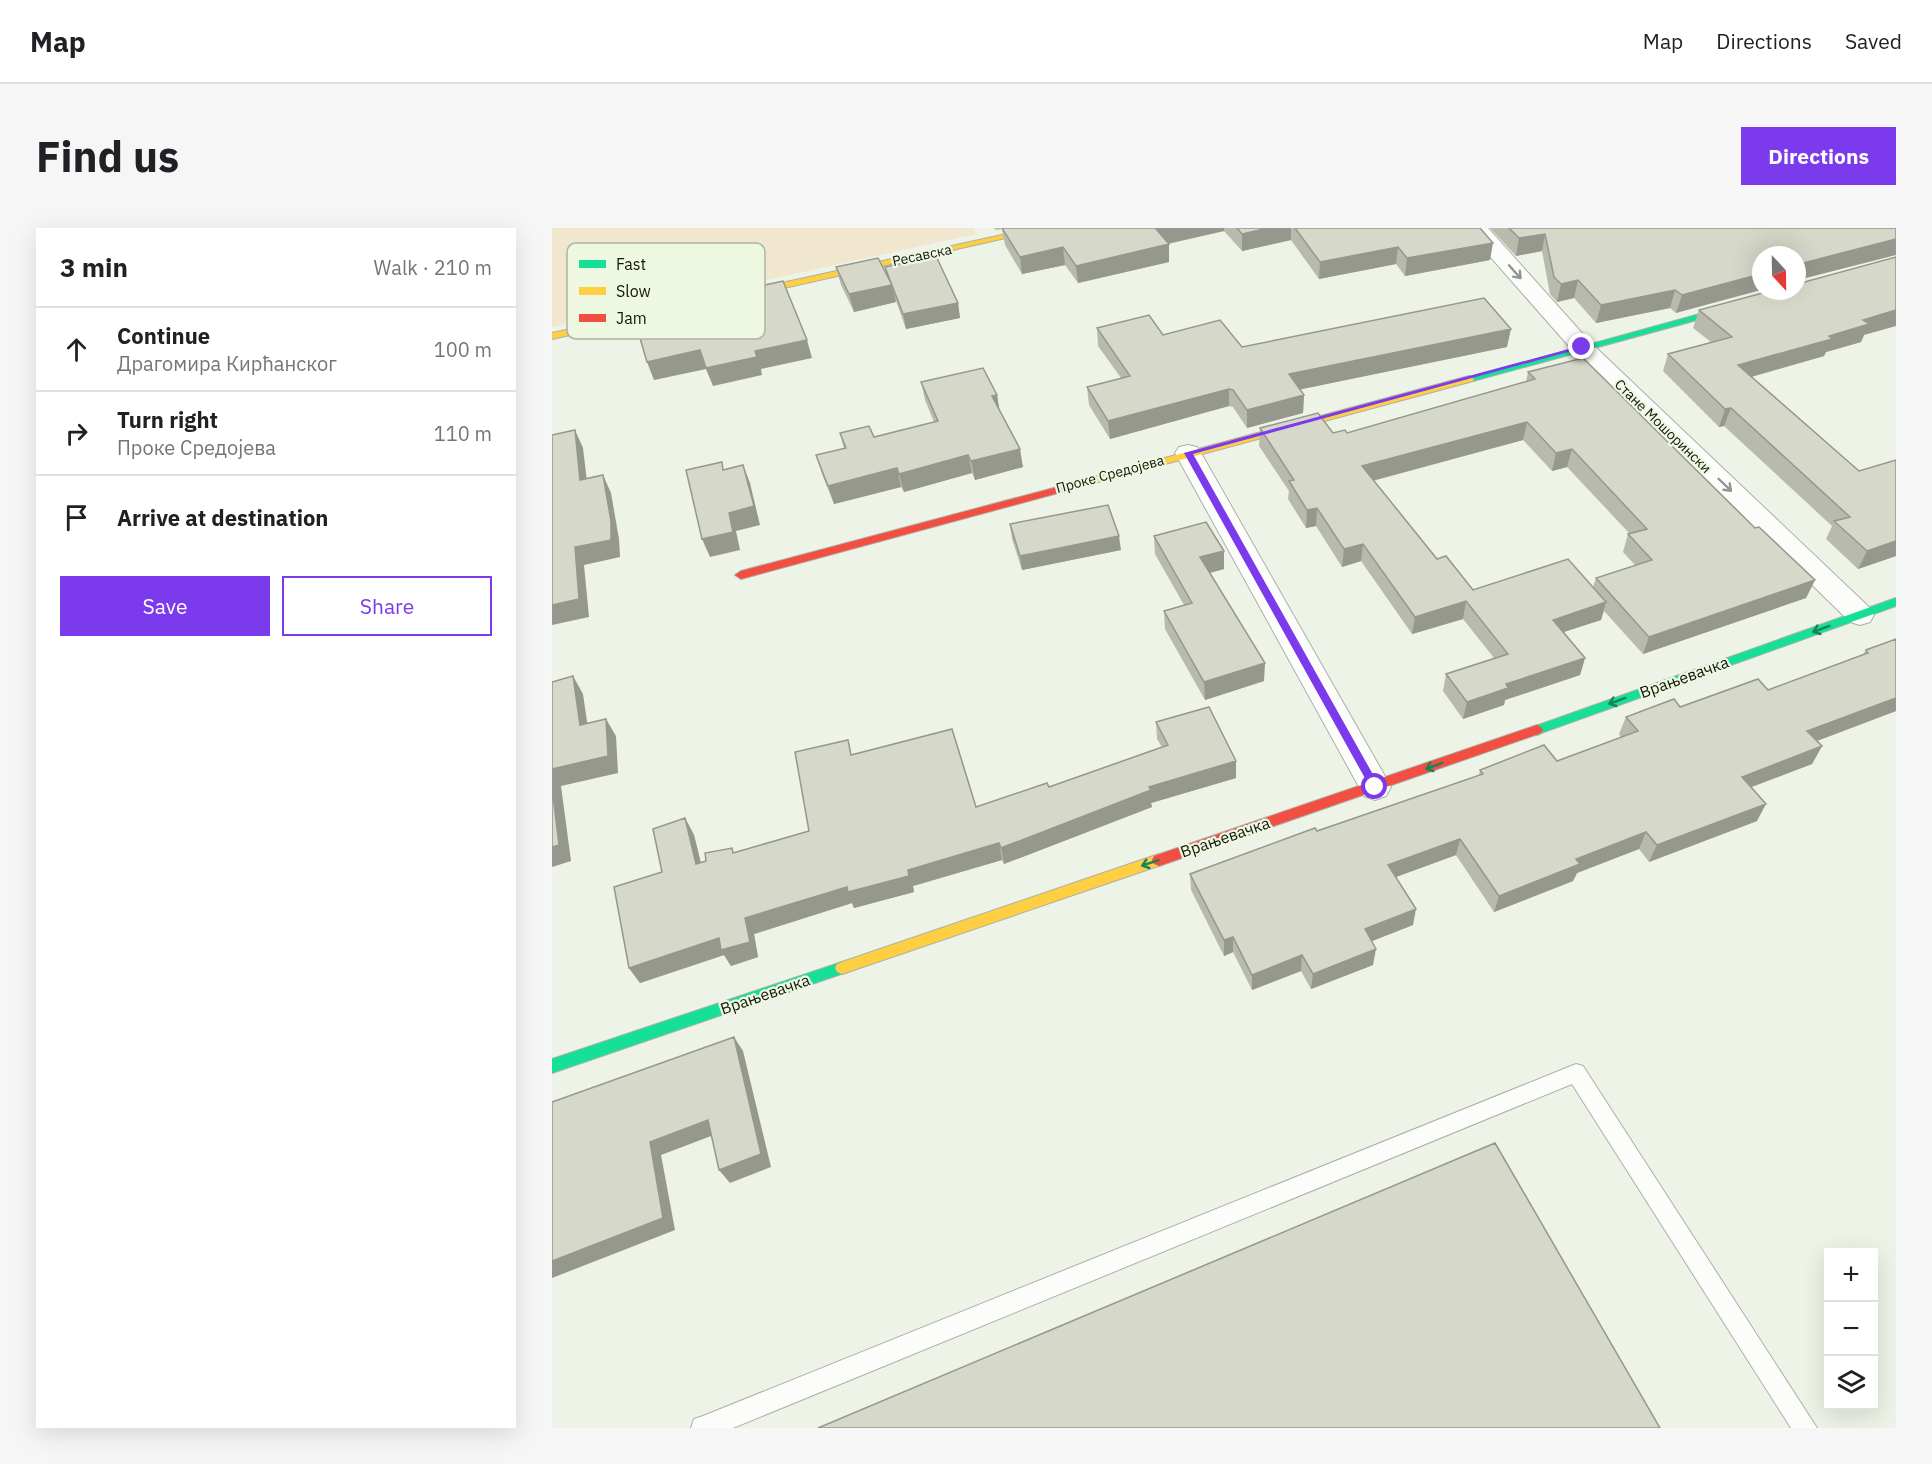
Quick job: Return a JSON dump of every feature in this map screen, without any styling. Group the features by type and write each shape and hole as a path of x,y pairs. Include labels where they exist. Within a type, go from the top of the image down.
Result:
{"street":[{"name":"Ресавска","path":"765,290 1046,228"},
{"name":"Стане Мошорински","path":"1476,228 1582,347 1860,615"},
{"name":"Проке Средојева","path":"1806,287 1819,284"},
{"name":"Проке Средојева","path":"741,575 1758,300"},
{"path":"552,336 567,333"},
{"path":"1188,453 1375,787"},
{"name":"Врањевачка","path":"552,1066 1375,787 1896,602"}],"lane":[{"path":"703,1428 1576,1073 1805,1428"}],"shaded area":[{"path":"552,228 974,228 976,234 765,280 765,243 567,243 567,324 552,327"}],"building":[{"path":"1002,228 1160,228 1156,229 1169,244 1076,266 1063,247 1020,257"},
{"path":"1237,228 1268,228 1242,234"},
{"path":"1295,228 1480,228 1493,243 1407,258 1398,247 1320,262"},
{"path":"1509,228 1896,228 1896,239 1806,262 1806,246 1752,246 1752,276 1682,295 1675,290 1601,305 1578,280 1561,284 1554,277 1545,234 1519,238"},
{"path":"936,256 958,303 903,314 885,267"},
{"path":"1896,257 1896,310 1863,320 1869,324 1829,336 1832,339 1738,365 1859,471 1896,460 1896,541 1867,551 1834,521 1850,517 1731,408 1725,409 1668,354 1732,337 1699,310 1752,296 1752,300 1806,300 1806,282"},
{"path":"878,258 892,285 849,294 836,267"},
{"path":"783,281 807,340 755,351 757,357 706,368 700,350 647,362 640,339 765,339 765,285"},
{"path":"1484,298 1511,329 1289,374 1304,395 1247,410 1233,390 1229,389 1108,421 1087,387 1130,376 1097,328 1149,315 1163,335 1220,320 1242,347"},
{"path":"1583,358 1755,528 1759,527 1815,580 1649,637 1596,578 1652,560 1628,534 1647,529 1572,449 1556,453 1527,422 1362,466 1437,559 1446,556 1473,590 1568,559 1606,602 1553,620 1585,658 1506,684 1508,688 1467,702 1446,674 1508,654 1466,601 1415,617 1363,544 1344,549 1317,508 1307,510 1289,481 1294,480 1260,428 1318,413 1333,433 1345,430 1347,433 1535,379 1528,372"},
{"path":"983,368 997,395 992,396 1020,449 971,461 968,455 899,474 897,468 828,486 816,455 846,448 840,433 869,426 874,437 938,421 921,382"},
{"path":"575,430 580,480 603,475 611,521 611,540 575,547 579,599 552,605 552,435"},
{"path":"722,462 723,470 743,465 754,506 729,513 733,532 702,539 686,470"},
{"path":"1108,505 1119,536 1020,556 1010,524"},
{"path":"1206,522 1224,551 1200,557 1265,663 1204,682 1164,611 1192,603 1154,536"},
{"path":"1896,639 1896,698 1807,731 1822,746 1742,777 1766,804 1657,845 1646,832 1576,859 1580,864 1499,896 1460,839 1388,865 1416,909 1365,929 1376,949 1313,974 1302,955 1252,975 1233,937 1224,940 1190,874 1315,828 1317,831 1483,774 1480,770 1544,745 1557,761 1638,731 1626,717 1674,699 1680,707 1758,679 1768,690 1868,653 1866,650"},
{"path":"573,676 580,725 606,719 608,756 552,769 552,682"},
{"path":"1209,707 1236,761 1149,787 1151,790 1001,848 999,843 908,870 909,876 848,892 847,887 745,918 750,942 721,950 719,938 629,968 614,887 662,872 653,829 685,818 696,864 706,861 705,853 732,848 733,853 809,831 795,752 848,740 851,755 952,729 976,807 1047,783 1049,787 1168,745 1156,722"},
{"path":"552,787 559,845 552,847"},
{"path":"734,1037 761,1154 719,1170 708,1120 650,1142 663,1218 552,1261 552,1102"},
{"path":"1495,1143 1660,1428 818,1428"}],"traffic: fast":[{"path":"1469,379 1760,300"},
{"path":"1537,730 1896,602"},
{"path":"552,1066 842,968"}],"traffic: slow":[{"path":"765,290 1046,228"},
{"path":"552,336 567,333"},
{"path":"1091,481 1469,379"},
{"path":"842,968 1159,860"}],"traffic: jam":[{"path":"741,575 1091,481"},
{"path":"1159,860 1537,730"}],"route":[{"path":"1375,787 1188,453 1582,347"}]}
